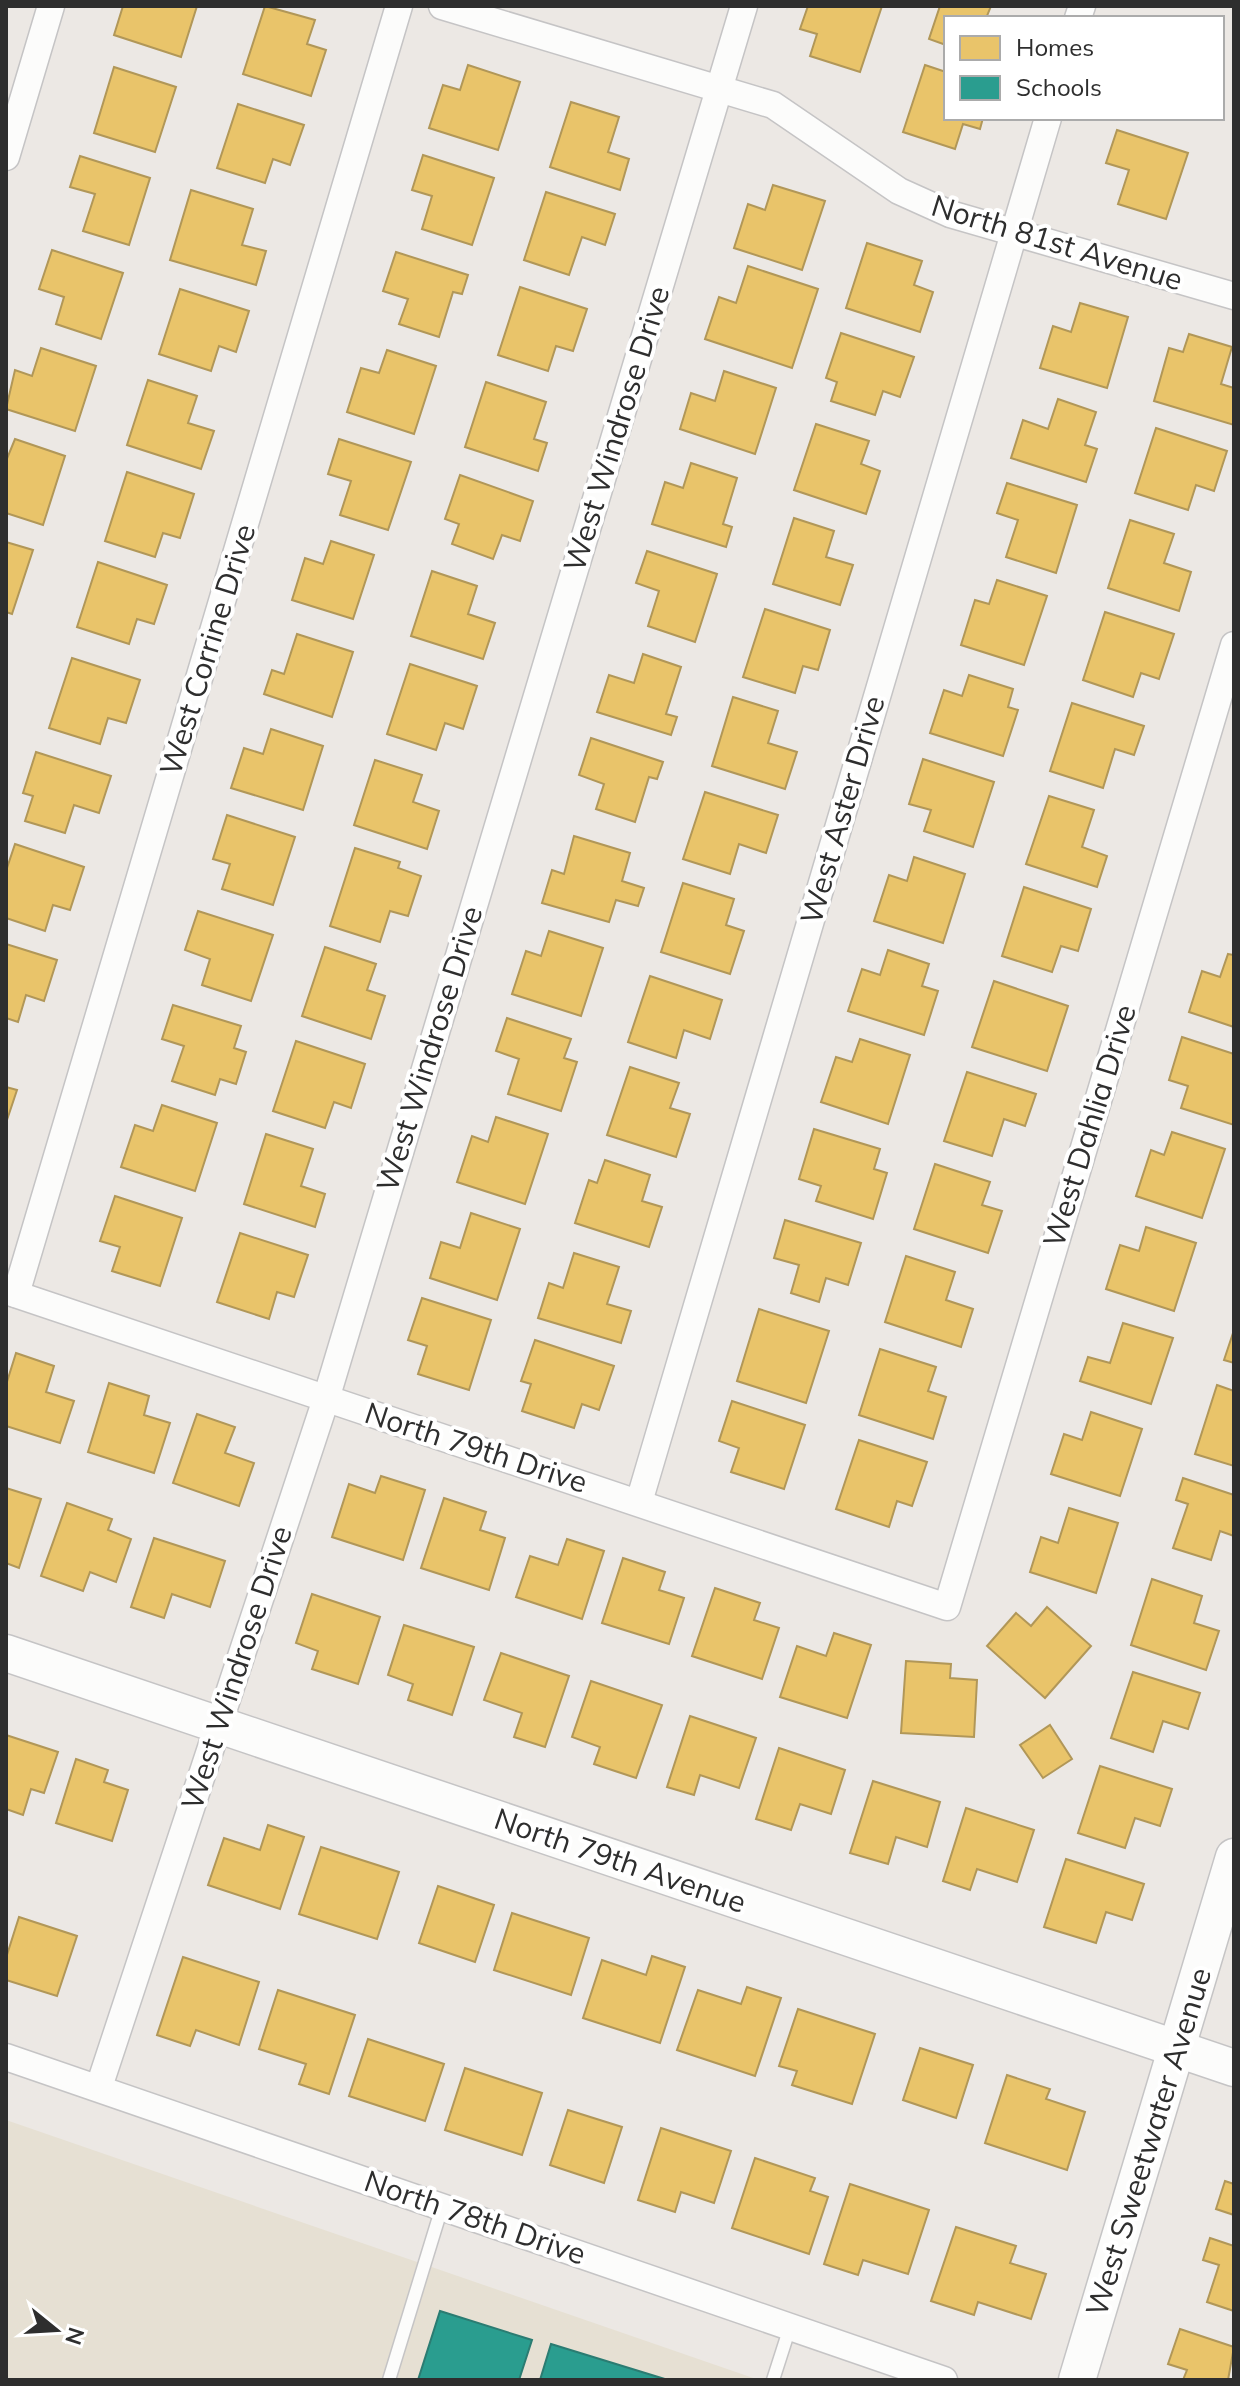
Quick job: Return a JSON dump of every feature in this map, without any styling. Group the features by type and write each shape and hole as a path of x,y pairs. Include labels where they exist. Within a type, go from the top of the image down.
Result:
{"street":[{"path":"6,157 51,6"},
{"name":"West Corrine Drive","path":"11,1292 399,6"},
{"name":"North 81st Avenue","path":"442,6 773,105 899,191 950,214 1234,296"},
{"name":"West Windrose Drive","path":"99,2087 326,1399 744,6"},
{"name":"West Aster Drive","path":"639,1502 1047,120"},
{"name":"West Dahlia Drive","path":"947,1607 1234,645"},
{"name":"North 79th Drive","path":"11,1292 947,1607"},
{"name":"North 79th Avenue","path":"6,1653 1234,2068"},
{"name":"West Sweetwater Avenue","path":"1077,2380 1234,1857"},
{"name":"North 78th Drive","path":"6,2057 944,2380"}],"lane":[{"path":"389,2380 443,2207"},
{"path":"773,2380 790,2327"}],"shaded area":[{"path":"6,2120 759,2380 6,2380"}],"building: Homes":[{"path":"123,6 197,6 181,57 114,35"},
{"path":"265,6 315,20 307,44 326,50 311,96 243,74"},
{"path":"808,6 882,6 860,72 810,56 817,34 800,29"},
{"path":"940,6 991,6 987,16 944,16 944,44 929,39"},
{"path":"468,65 520,82 498,150 429,128 443,85 460,90"},
{"path":"925,65 944,71 944,120 982,120 980,129 963,124 955,149 903,132"},
{"path":"114,67 176,87 155,152 94,133"},
{"path":"571,102 619,117 608,152 629,159 620,190 550,167"},
{"path":"238,104 304,125 290,165 273,159 265,183 217,168"},
{"path":"1117,130 1188,153 1166,219 1118,204 1129,170 1106,163"},
{"path":"423,155 494,178 472,245 422,229 432,196 412,190"},
{"path":"80,156 150,178 129,245 83,231 95,194 70,187"},
{"path":"773,185 825,201 802,270 734,248 748,204 765,210"},
{"path":"191,190 253,209 242,245 266,251 256,285 170,260"},
{"path":"546,192 615,214 605,245 582,237 569,275 524,260"},
{"path":"867,243 922,261 914,285 933,292 920,332 846,308"},
{"path":"52,250 123,273 101,339 56,324 64,297 39,289"},
{"path":"396,252 468,275 462,294 453,292 439,337 399,324 408,299 383,291"},
{"path":"748,266 818,289 792,368 705,339 719,297 736,303"},
{"path":"520,287 587,309 573,351 556,346 548,371 498,355"},
{"path":"180,289 249,311 236,352 219,346 211,371 159,354"},
{"path":"1080,303 1128,317 1107,388 1040,368 1053,326 1071,332"},
{"path":"841,333 914,357 900,397 883,391 875,415 831,401 837,382 826,378"},
{"path":"1189,334 1232,347 1221,384 1234,388 1234,425 1154,401 1169,348 1183,352"},
{"path":"41,348 96,366 75,431 6,409 15,370 32,376"},
{"path":"387,350 436,366 414,434 347,412 361,368 379,373"},
{"path":"724,371 776,388 755,454 680,429 691,393 715,401"},
{"path":"148,380 197,396 188,423 214,431 201,469 127,445"},
{"path":"486,382 546,402 534,439 547,443 538,471 465,447"},
{"path":"1058,399 1096,412 1085,445 1097,449 1086,482 1011,458 1023,420 1048,429"},
{"path":"816,424 869,441 861,464 880,471 866,514 794,490"},
{"path":"1156,428 1227,451 1214,491 1196,485 1188,510 1135,493"},
{"path":"15,439 65,456 43,525 6,513 6,461"},
{"path":"339,439 411,462 388,530 340,515 351,481 328,474"},
{"path":"691,463 737,478 723,524 732,527 726,547 652,524 665,482 683,488"},
{"path":"127,472 194,494 180,538 163,533 155,557 105,541"},
{"path":"460,475 533,501 520,541 502,535 493,559 452,544 459,524 445,519"},
{"path":"1007,483 1077,505 1056,573 1006,557 1018,520 997,513"},
{"path":"794,518 834,531 826,557 853,565 840,605 773,584"},
{"path":"1130,520 1174,534 1164,563 1191,572 1179,611 1108,588"},
{"path":"331,541 374,555 353,619 292,600 305,558 323,564"},
{"path":"6,542 33,550 12,614 6,612"},
{"path":"647,551 717,574 695,642 648,626 659,591 636,583"},
{"path":"98,562 167,585 154,624 137,619 129,644 77,627"},
{"path":"432,571 477,586 468,614 495,623 483,659 411,636"},
{"path":"997,580 1047,596 1024,665 961,645 975,600 989,604"},
{"path":"765,609 830,630 818,670 803,666 795,693 743,677"},
{"path":"1105,612 1174,634 1159,679 1141,673 1133,697 1083,680"},
{"path":"297,634 353,652 332,717 264,694 272,670 284,674"},
{"path":"643,654 681,667 666,714 677,717 671,735 597,712 609,675 634,683"},
{"path":"72,658 140,680 126,723 108,718 100,744 49,728"},
{"path":"410,664 477,686 463,729 445,723 436,750 387,734"},
{"path":"969,675 1013,689 1008,707 1018,710 1003,756 930,733 944,690 962,696"},
{"path":"733,697 778,711 768,743 797,752 785,789 712,766"},
{"path":"1072,703 1144,726 1134,755 1115,749 1103,788 1050,771"},
{"path":"271,729 323,746 303,810 231,788 244,748 263,754"},
{"path":"591,738 663,762 657,779 649,777 635,822 596,809 604,784 579,775"},
{"path":"36,752 111,776 99,813 74,805 65,833 25,821 33,796 23,793"},
{"path":"923,759 994,782 973,847 924,831 931,810 909,804"},
{"path":"375,760 422,775 413,802 439,811 427,849 354,825"},
{"path":"705,792 778,815 766,853 739,844 730,874 683,859"},
{"path":"1049,796 1094,810 1082,847 1107,856 1097,887 1026,864"},
{"path":"227,815 295,837 273,905 222,889 230,864 213,859"},
{"path":"574,836 630,853 622,881 644,888 638,906 616,900 609,922 542,903 552,870 564,874"},
{"path":"15,844 84,867 70,910 53,905 45,931 6,918 6,871"},
{"path":"355,848 400,862 398,868 421,876 408,916 390,911 380,942 330,926"},
{"path":"914,857 965,874 943,943 874,921 889,875 907,881"},
{"path":"683,883 734,899 726,925 744,931 730,974 661,952"},
{"path":"1024,887 1091,909 1078,951 1061,946 1052,972 1002,956"},
{"path":"198,911 273,935 251,1001 202,985 210,959 185,950"},
{"path":"549,931 603,948 581,1016 512,994 526,951 541,956"},
{"path":"6,944 57,960 44,1001 26,995 18,1022 6,1018"},
{"path":"325,947 376,964 367,990 385,996 371,1039 302,1016"},
{"path":"888,950 929,964 922,986 938,991 924,1035 848,1011 862,969 880,975"},
{"path":"1228,954 1234,955 1234,1027 1189,1012 1202,971 1220,977"},
{"path":"650,976 722,1000 710,1039 684,1030 676,1058 628,1042"},
{"path":"994,981 1068,1006 1047,1071 972,1047"},
{"path":"173,1005 241,1026 234,1048 246,1052 236,1084 220,1079 215,1095 172,1081 184,1046 162,1039"},
{"path":"507,1018 571,1039 564,1058 577,1062 561,1111 508,1094 519,1059 496,1051"},
{"path":"1182,1037 1234,1054 1234,1125 1181,1108 1188,1086 1169,1080"},
{"path":"860,1039 910,1055 888,1124 821,1102 836,1057 852,1062"},
{"path":"296,1041 365,1064 351,1108 334,1102 325,1128 273,1111"},
{"path":"630,1067 679,1083 670,1108 690,1114 676,1157 607,1135"},
{"path":"967,1072 1036,1094 1025,1126 1004,1119 992,1156 944,1141"},
{"path":"6,1087 17,1090 6,1123"},
{"path":"162,1105 217,1123 195,1191 121,1167 135,1125 153,1131"},
{"path":"496,1117 548,1134 525,1204 457,1182 472,1136 488,1142"},
{"path":"814,1129 880,1149 874,1169 887,1173 873,1219 816,1201 821,1186 799,1179"},
{"path":"1172,1132 1225,1149 1202,1218 1136,1196 1151,1150 1164,1155"},
{"path":"266,1134 313,1149 301,1186 325,1194 315,1227 244,1204"},
{"path":"605,1160 650,1175 642,1201 662,1207 649,1247 575,1223 589,1180 597,1183"},
{"path":"935,1164 990,1182 982,1205 1002,1211 988,1253 914,1229"},
{"path":"115,1196 182,1218 160,1286 112,1271 120,1247 100,1241"},
{"path":"471,1213 520,1229 497,1300 430,1278 441,1242 460,1248"},
{"path":"785,1220 861,1243 848,1285 826,1278 819,1302 791,1293 799,1265 774,1258"},
{"path":"1146,1227 1196,1243 1174,1311 1106,1289 1120,1245 1139,1251"},
{"path":"240,1233 308,1255 294,1297 277,1292 269,1319 217,1302"},
{"path":"574,1253 619,1267 607,1304 631,1311 621,1343 538,1318 549,1283 563,1288"},
{"path":"906,1256 955,1272 946,1300 973,1309 961,1347 885,1322"},
{"path":"422,1298 491,1320 469,1390 418,1374 427,1346 408,1340"},
{"path":"759,1309 829,1331 806,1403 737,1381"},
{"path":"1123,1323 1173,1338 1151,1404 1080,1381 1088,1357 1110,1363"},
{"path":"1234,1330 1234,1363 1224,1360"},
{"path":"535,1340 614,1366 599,1410 582,1404 574,1428 522,1411 531,1384 521,1381"},
{"path":"880,1349 936,1367 928,1391 946,1397 933,1439 859,1415"},
{"path":"16,1353 54,1366 46,1392 74,1401 60,1443 6,1426 6,1385"},
{"path":"109,1383 149,1396 144,1415 170,1423 154,1473 88,1452"},
{"path":"1217,1385 1234,1391 1234,1466 1195,1454"},
{"path":"732,1401 805,1425 784,1489 731,1472 739,1448 719,1441"},
{"path":"1091,1412 1142,1429 1120,1496 1051,1474 1064,1434 1082,1440"},
{"path":"197,1414 235,1427 225,1453 254,1463 239,1506 173,1483"},
{"path":"859,1440 927,1462 912,1506 897,1501 889,1527 836,1509"},
{"path":"381,1476 425,1490 403,1560 332,1537 349,1484 375,1493"},
{"path":"1183,1478 1234,1495 1234,1536 1220,1531 1211,1560 1173,1548 1188,1504 1176,1500"},
{"path":"6,1488 41,1499 19,1568 6,1563"},
{"path":"444,1498 486,1512 480,1530 505,1538 489,1590 421,1568"},
{"path":"67,1503 112,1519 108,1530 131,1539 116,1582 90,1572 83,1591 41,1576"},
{"path":"1069,1508 1118,1523 1096,1593 1030,1572 1041,1537 1058,1543"},
{"path":"154,1538 225,1561 210,1607 172,1594 164,1618 131,1607"},
{"path":"567,1539 604,1551 582,1619 516,1597 530,1556 558,1565"},
{"path":"623,1558 665,1572 659,1590 684,1598 669,1644 602,1623"},
{"path":"1152,1579 1202,1596 1194,1623 1219,1631 1206,1670 1131,1645"},
{"path":"715,1588 760,1603 754,1620 779,1628 762,1679 692,1656"},
{"path":"312,1594 380,1617 358,1684 312,1669 318,1651 296,1643"},
{"path":"1047,1607 1091,1646 1045,1698 987,1646 1016,1613 1031,1626"},
{"path":"404,1625 474,1647 452,1715 408,1700 413,1684 388,1675"},
{"path":"834,1633 871,1645 847,1718 780,1697 797,1646 826,1656"},
{"path":"501,1653 569,1676 545,1747 514,1737 522,1713 484,1700"},
{"path":"906,1661 951,1664 950,1678 977,1680 974,1737 901,1733"},
{"path":"1133,1672 1200,1693 1188,1729 1163,1721 1153,1752 1111,1738"},
{"path":"591,1681 662,1705 636,1778 594,1764 600,1747 572,1737"},
{"path":"690,1716 756,1738 739,1788 700,1775 694,1795 667,1787"},
{"path":"1050,1725 1072,1759 1043,1778 1020,1745"},
{"path":"6,1735 58,1752 44,1793 31,1789 23,1815 6,1809"},
{"path":"779,1748 845,1770 831,1814 800,1804 791,1830 756,1819"},
{"path":"76,1759 108,1770 104,1782 128,1790 112,1841 56,1823"},
{"path":"1100,1766 1172,1789 1160,1826 1135,1818 1125,1848 1078,1833"},
{"path":"873,1781 940,1802 927,1847 896,1837 888,1864 850,1853"},
{"path":"966,1808 1034,1830 1017,1882 977,1869 970,1890 943,1881"},
{"path":"268,1825 304,1837 280,1909 208,1885 224,1838 260,1850"},
{"path":"321,1847 399,1872 377,1939 299,1914"},
{"path":"1066,1859 1144,1884 1132,1920 1106,1912 1096,1943 1044,1927"},
{"path":"438,1886 494,1905 475,1962 419,1943"},
{"path":"512,1913 589,1938 571,1995 494,1970"},
{"path":"19,1917 77,1936 57,1996 6,1980 6,1958"},
{"path":"652,1956 685,1967 660,2043 583,2018 602,1960 646,1975"},
{"path":"183,1957 259,1982 239,2045 196,2030 190,2046 157,2035"},
{"path":"747,1987 781,1998 755,2076 677,2050 698,1990 741,2004"},
{"path":"278,1990 355,2015 329,2094 299,2084 306,2064 259,2049"},
{"path":"798,2009 875,2034 852,2104 792,2085 797,2071 779,2066"},
{"path":"368,2039 444,2064 425,2121 349,2096"},
{"path":"920,2048 973,2065 956,2118 903,2100"},
{"path":"465,2068 542,2093 522,2155 445,2130"},
{"path":"1007,2075 1050,2089 1046,2099 1085,2112 1067,2170 985,2143"},
{"path":"568,2110 622,2127 604,2183 550,2165"},
{"path":"661,2128 731,2151 714,2203 681,2192 675,2212 638,2200"},
{"path":"755,2158 815,2178 810,2191 828,2197 809,2254 732,2228"},
{"path":"1225,2181 1234,2184 1234,2215 1216,2209"},
{"path":"850,2184 929,2210 908,2274 863,2260 858,2275 824,2264"},
{"path":"956,2227 1016,2246 1010,2263 1046,2274 1031,2319 978,2302 974,2315 931,2301"},
{"path":"1210,2238 1234,2246 1234,2311 1207,2302 1219,2265 1203,2260"},
{"path":"1180,2329 1234,2347 1228,2380 1183,2380 1187,2370 1168,2364"}],"building: Schools":[{"path":"440,2311 532,2340 519,2380 418,2380"},
{"path":"551,2344 668,2380 540,2380"}]}
